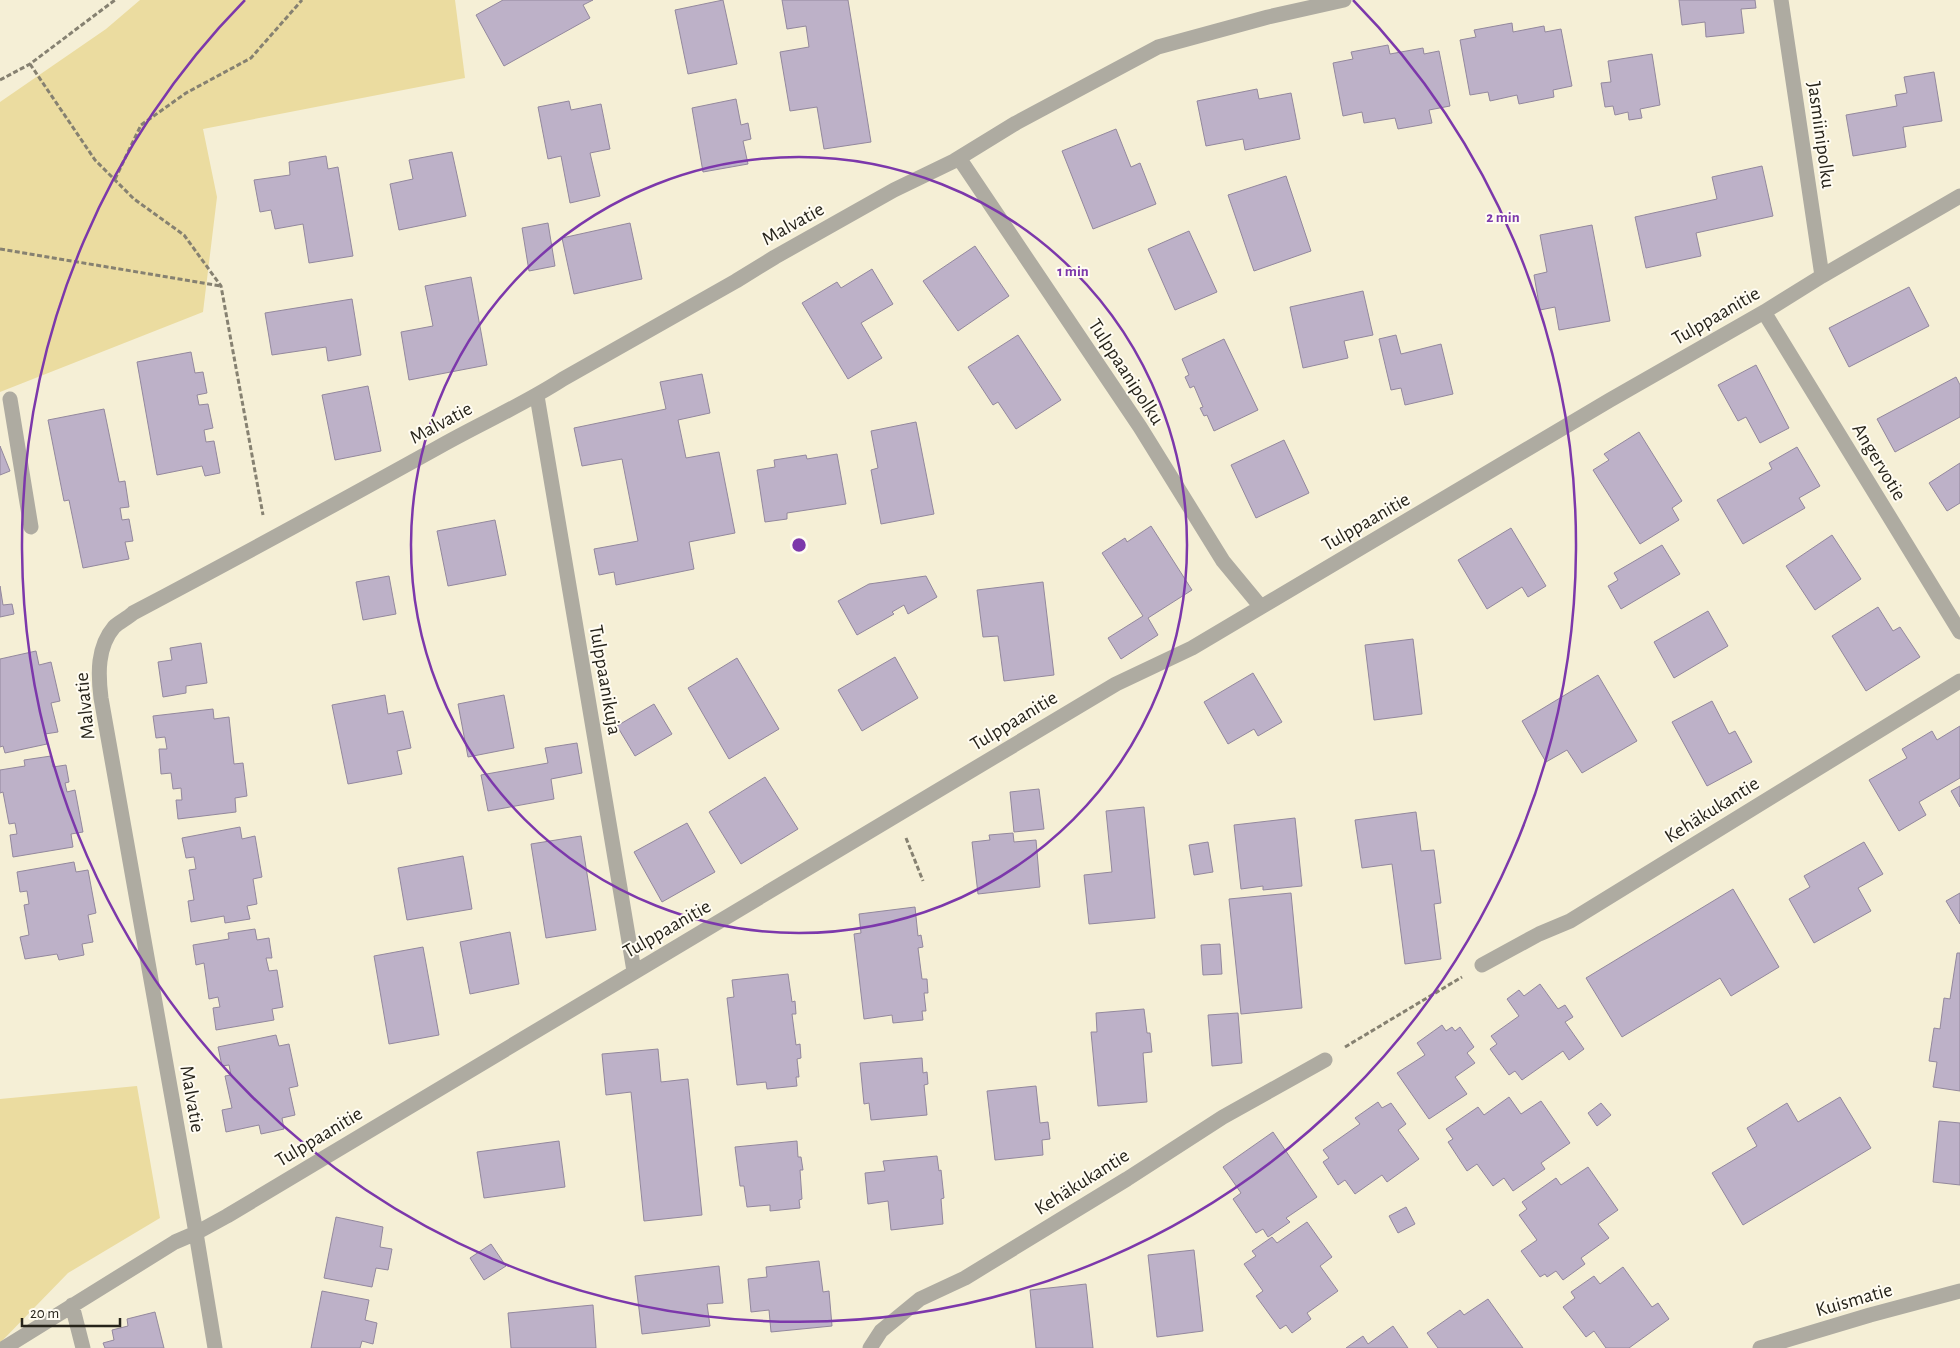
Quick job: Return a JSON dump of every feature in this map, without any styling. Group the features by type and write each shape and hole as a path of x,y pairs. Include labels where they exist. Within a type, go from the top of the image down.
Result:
{"street":[{"name":"Malvatie","path":"196,1233 98,673 102,650 114,627 133,613 268,542 440,446 537,396 564,378 736,281 775,256 894,190 959,158 1016,123 1158,47 1268,17 1344,0"},
{"name":"Jasmiinipolku","path":"1781,0 1822,276"},
{"name":"Tulppaanipolku","path":"959,158 1140,427 1223,561 1261,607"},
{"name":"Tulppaanitie","path":"4,1348 175,1242 196,1233 235,1211 1116,684 1192,648 1610,400 1764,312 1960,196"},
{"name":"Angervotie","path":"1764,312 1960,632"},
{"name":"Tulppaanikuja","path":"537,396 634,971"},
{"path":"10,399 31,527"},
{"name":"Kehäkukantie","path":"1482,965 1539,934 1570,921 1960,681"},
{"name":"Kehäkukantie","path":"870,1348 881,1331 920,1299 965,1278 1127,1179 1223,1117 1325,1060"},
{"path":"196,1233 214,1348"},
{"name":"Kuismatie","path":"1760,1348 1870,1315 1960,1291"},
{"path":"72,1305 83,1348"}],"path":[{"path":"0,80 30,64 115,0"},
{"path":"115,179 141,125 186,93 251,58 302,0"},
{"path":"30,64 95,160 134,199 184,235 222,286 268,542"},
{"path":"0,249 222,286"},
{"path":"897,814 923,881"},
{"path":"1325,1060 1482,965"}],"shaded area":[{"path":"140,0 455,0 465,78 203,129 217,197 203,312 0,392 0,102 106,29"},
{"path":"137,1086 160,1218 68,1273 0,1343 0,1099"}],"building":[{"path":"503,0 593,0 583,5 590,18 504,66 476,15"},
{"path":"723,0 737,64 688,74 675,10"},
{"path":"782,0 848,0 871,142 824,149 817,107 790,111 780,52 809,47 806,26 787,29"},
{"path":"1679,0 1755,0 1756,8 1741,9 1744,33 1706,37 1705,22 1682,25"},
{"path":"1512,23 1513,32 1544,26 1545,32 1561,29 1572,86 1553,90 1554,97 1519,104 1517,95 1490,101 1488,92 1470,95 1460,40 1476,37 1474,30"},
{"path":"1388,45 1390,54 1423,48 1424,54 1439,51 1450,106 1429,110 1432,123 1398,129 1395,118 1364,123 1362,112 1343,116 1333,63 1353,59 1351,52"},
{"path":"1652,54 1660,105 1640,109 1642,118 1629,120 1628,112 1615,115 1613,106 1605,107 1601,83 1611,82 1608,61"},
{"path":"1934,72 1942,121 1903,127 1906,147 1853,156 1846,115 1897,106 1895,95 1907,93 1904,77"},
{"path":"1257,89 1259,99 1291,93 1300,139 1245,150 1243,139 1206,146 1197,101"},
{"path":"736,99 741,125 748,123 751,139 743,141 748,164 703,172 692,108"},
{"path":"569,101 571,110 601,104 610,149 590,153 600,196 570,203 561,156 548,159 538,107"},
{"path":"1116,129 1131,167 1140,163 1156,204 1093,229 1062,151"},
{"path":"452,152 466,216 399,230 390,184 413,179 409,160"},
{"path":"326,156 328,169 338,167 353,256 309,263 303,224 275,229 271,210 260,212 254,180 290,175 289,162"},
{"path":"1762,166 1773,216 1696,233 1701,256 1646,268 1635,217 1717,199 1712,177"},
{"path":"1286,176 1311,251 1254,271 1228,195"},
{"path":"548,223 555,266 529,271 522,228"},
{"path":"630,223 642,279 574,294 562,238"},
{"path":"1592,225 1610,321 1559,330 1555,307 1540,310 1534,275 1547,272 1540,235"},
{"path":"1189,231 1217,292 1175,310 1148,249"},
{"path":"975,246 1009,296 958,331 923,281"},
{"path":"872,269 893,304 861,323 882,358 848,379 802,303 837,282 841,288"},
{"path":"471,277 487,365 409,380 401,332 433,326 425,286"},
{"path":"1909,287 1929,326 1849,367 1829,328"},
{"path":"1363,291 1373,335 1344,341 1348,358 1303,368 1290,307"},
{"path":"352,299 361,355 328,361 326,347 272,355 265,313"},
{"path":"1018,335 1061,400 1016,429 998,402 993,405 968,367"},
{"path":"1396,335 1401,354 1441,344 1453,394 1405,405 1401,388 1391,390 1379,339"},
{"path":"1224,339 1258,410 1214,431 1207,415 1204,416 1200,408 1203,407 1194,386 1190,388 1185,377 1189,375 1182,359"},
{"path":"191,352 195,373 203,372 207,393 197,395 199,405 208,404 213,428 204,430 206,442 214,441 220,473 205,476 202,466 157,475 137,362"},
{"path":"1756,365 1789,428 1760,443 1746,417 1738,421 1718,385"},
{"path":"702,374 710,413 678,420 686,458 719,452 735,533 689,542 694,569 616,585 614,572 599,575 594,549 638,541 622,459 582,466 574,428 666,409 660,382"},
{"path":"1956,377 1960,385 1960,417 1895,452 1877,419"},
{"path":"368,386 381,451 335,460 322,395"},
{"path":"104,409 119,482 125,481 129,507 120,508 122,520 129,519 133,541 125,542 129,559 83,568 69,500 64,501 48,420"},
{"path":"916,422 934,514 881,524 871,470 878,468 871,431"},
{"path":"1639,432 1682,501 1672,508 1679,520 1640,544 1593,470 1609,460 1604,454"},
{"path":"1284,440 1309,493 1256,518 1231,465"},
{"path":"0,446 10,471 0,475"},
{"path":"1797,447 1820,486 1799,498 1805,508 1743,544 1717,500 1772,469 1769,463"},
{"path":"837,454 846,504 787,513 787,519 765,522 757,470 775,467 774,460 806,455 807,459"},
{"path":"1960,463 1960,503 1947,511 1929,483"},
{"path":"495,520 506,575 448,586 437,531"},
{"path":"1151,526 1192,590 1148,618 1158,635 1121,659 1108,638 1143,616 1102,553 1125,538 1127,542"},
{"path":"1511,528 1546,586 1528,597 1522,587 1487,609 1458,560"},
{"path":"1832,535 1861,579 1815,610 1786,566"},
{"path":"1662,545 1680,574 1621,609 1608,586 1618,580 1614,573"},
{"path":"389,576 396,614 363,620 356,582"},
{"path":"926,576 937,597 908,614 904,605 892,612 894,614 857,635 838,601 869,584"},
{"path":"1043,582 1054,675 1004,681 998,636 983,637 977,590"},
{"path":"0,586 3,605 12,604 14,614 0,617"},
{"path":"1878,607 1893,631 1900,627 1920,657 1866,691 1832,636"},
{"path":"1708,611 1728,646 1674,678 1654,642"},
{"path":"1413,639 1422,714 1374,720 1365,645"},
{"path":"201,643 207,683 186,686 186,693 163,697 158,662 172,660 170,648"},
{"path":"36,651 39,665 51,662 60,701 51,703 58,732 45,734 47,744 5,753 3,746 0,747 0,659"},
{"path":"895,657 918,698 862,731 838,690"},
{"path":"737,658 779,729 729,759 688,688"},
{"path":"1253,673 1282,722 1258,736 1254,729 1228,744 1204,702"},
{"path":"1598,675 1637,741 1582,773 1567,750 1546,762 1522,721"},
{"path":"385,695 388,714 403,711 411,748 397,751 402,774 348,784 332,705"},
{"path":"504,695 514,748 468,757 458,704"},
{"path":"1712,701 1729,734 1735,731 1752,762 1707,786 1672,722"},
{"path":"654,704 672,734 635,756 617,726"},
{"path":"213,709 214,719 229,717 234,764 243,763 247,796 235,798 236,812 178,819 176,800 182,800 181,788 173,789 171,773 161,774 159,749 167,749 165,737 156,738 153,716"},
{"path":"1960,726 1960,778 1919,802 1926,815 1899,831 1869,780 1907,758 1902,749 1932,731 1937,740"},
{"path":"577,743 582,773 551,779 554,799 488,811 481,775 548,763 545,748"},
{"path":"51,756 53,767 66,765 69,782 65,783 67,792 75,790 83,832 71,834 73,847 13,857 10,835 17,834 15,823 9,824 3,792 0,793 0,770 25,766 24,760"},
{"path":"765,777 798,829 741,864 709,812"},
{"path":"1960,786 1960,807 1951,791"},
{"path":"1039,789 1044,829 1014,832 1010,792"},
{"path":"1144,807 1155,918 1089,924 1084,875 1112,872 1106,811"},
{"path":"1416,812 1421,851 1434,850 1441,903 1434,904 1441,959 1405,964 1392,864 1362,868 1355,820"},
{"path":"1295,818 1302,886 1263,890 1263,886 1241,889 1234,825"},
{"path":"687,823 715,872 662,902 634,852"},
{"path":"240,827 242,839 255,836 262,877 253,879 257,904 247,906 250,919 225,923 224,916 191,922 188,901 194,900 189,870 196,869 194,857 186,858 182,838"},
{"path":"1013,833 1014,842 1036,840 1040,887 978,894 972,842 990,840 989,835"},
{"path":"581,836 596,930 546,938 531,844"},
{"path":"1208,842 1213,872 1194,875 1189,845"},
{"path":"1864,842 1883,874 1858,888 1871,911 1814,943 1789,899 1810,887 1804,876"},
{"path":"463,856 472,909 407,920 398,868"},
{"path":"74,862 76,872 88,870 96,913 88,915 93,942 82,944 84,955 59,960 57,954 25,959 20,937 29,935 24,905 29,904 27,891 20,892 17,872"},
{"path":"1733,889 1779,967 1731,996 1720,978 1622,1037 1586,978"},
{"path":"1291,893 1302,1008 1241,1014 1229,899"},
{"path":"1960,893 1960,924 1946,901"},
{"path":"915,907 918,936 921,935 923,947 918,948 922,979 927,979 928,993 924,993 926,1011 922,1011 923,1020 893,1023 892,1015 864,1019 854,934 861,933 859,914"},
{"path":"255,929 257,940 269,938 272,958 266,958 269,971 277,970 283,1007 272,1009 274,1020 216,1030 213,1008 220,1007 218,997 209,999 204,963 196,965 193,945 229,939 228,933"},
{"path":"510,932 519,984 470,994 460,942"},
{"path":"1220,944 1222,974 1203,975 1201,945"},
{"path":"423,947 439,1035 389,1044 374,956"},
{"path":"1957,953 1960,953 1960,1091 1933,1087 1937,1062 1929,1061 1934,1028 1940,1029 1944,998 1950,999"},
{"path":"788,974 792,1002 795,1001 796,1014 792,1014 796,1045 800,1044 801,1058 797,1059 799,1077 796,1077 797,1086 767,1089 766,1082 737,1085 727,998 734,997 732,980"},
{"path":"1540,984 1558,1009 1565,1005 1573,1017 1565,1022 1584,1049 1569,1060 1563,1051 1522,1080 1515,1071 1509,1075 1490,1049 1497,1044 1491,1036 1519,1016 1507,999 1519,990 1524,996"},
{"path":"1144,1009 1147,1033 1150,1033 1152,1052 1143,1053 1147,1102 1098,1106 1091,1032 1097,1032 1096,1013"},
{"path":"1238,1013 1242,1063 1212,1066 1208,1015"},
{"path":"1442,1025 1446,1031 1452,1027 1455,1031 1460,1027 1474,1047 1467,1053 1475,1063 1455,1077 1467,1094 1429,1119 1397,1073 1425,1055 1417,1043"},
{"path":"276,1035 279,1046 289,1044 298,1086 289,1088 295,1115 282,1118 284,1129 261,1134 259,1125 226,1132 222,1110 232,1108 225,1076 231,1075 229,1065 222,1066 218,1047"},
{"path":"658,1049 661,1082 688,1079 702,1215 644,1221 631,1092 606,1095 602,1054"},
{"path":"922,1058 923,1073 927,1072 928,1084 924,1085 927,1115 871,1120 869,1103 864,1104 860,1063"},
{"path":"1036,1086 1040,1123 1048,1122 1050,1139 1042,1140 1043,1155 995,1160 987,1091"},
{"path":"1509,1097 1521,1114 1541,1101 1570,1143 1541,1163 1545,1169 1513,1191 1504,1178 1493,1186 1477,1164 1467,1171 1448,1142 1453,1139 1446,1129 1478,1107 1484,1115"},
{"path":"1840,1097 1871,1148 1743,1225 1712,1173 1757,1146 1747,1128 1787,1103 1798,1122"},
{"path":"1378,1102 1382,1108 1391,1103 1406,1124 1398,1130 1419,1159 1387,1182 1382,1175 1355,1194 1345,1180 1338,1185 1323,1162 1329,1158 1323,1150 1360,1124 1355,1118"},
{"path":"1601,1103 1611,1115 1597,1126 1588,1113"},
{"path":"1939,1121 1960,1123 1960,1185 1933,1182"},
{"path":"1273,1132 1317,1197 1286,1218 1290,1222 1268,1237 1263,1229 1256,1233 1233,1199 1241,1193 1223,1167"},
{"path":"559,1141 565,1187 484,1198 477,1152"},
{"path":"797,1141 798,1157 801,1157 803,1170 800,1170 802,1199 799,1200 800,1208 770,1211 770,1205 747,1207 744,1186 740,1186 735,1147"},
{"path":"937,1156 939,1171 941,1170 944,1198 941,1199 943,1224 891,1230 888,1201 868,1204 865,1173 885,1171 883,1161"},
{"path":"1588,1167 1618,1210 1598,1224 1609,1238 1581,1258 1585,1264 1563,1280 1556,1271 1547,1277 1545,1274 1540,1277 1521,1251 1537,1240 1519,1215 1527,1209 1522,1202 1556,1178 1561,1185"},
{"path":"1406,1207 1415,1224 1398,1233 1389,1216"},
{"path":"336,1217 383,1227 380,1247 392,1249 388,1270 376,1268 372,1287 324,1278"},
{"path":"1307,1222 1332,1257 1320,1266 1338,1291 1307,1313 1311,1319 1292,1333 1286,1325 1280,1329 1256,1296 1263,1291 1244,1264 1256,1256 1252,1251 1272,1237 1277,1243"},
{"path":"491,1244 506,1266 484,1280 470,1258"},
{"path":"1194,1250 1203,1331 1157,1337 1148,1255"},
{"path":"819,1261 823,1292 829,1291 832,1326 771,1332 769,1310 751,1312 748,1279 767,1277 766,1267"},
{"path":"719,1266 723,1303 707,1304 710,1326 642,1334 635,1276"},
{"path":"1623,1267 1652,1307 1658,1303 1669,1319 1629,1348 1606,1348 1594,1331 1586,1337 1563,1307 1575,1298 1571,1292 1594,1276 1600,1284"},
{"path":"1086,1284 1093,1348 1036,1348 1030,1290"},
{"path":"322,1291 369,1300 365,1320 377,1323 373,1344 362,1341 360,1348 311,1348"},
{"path":"1488,1299 1523,1348 1438,1348 1427,1333 1460,1310 1464,1315"},
{"path":"593,1305 596,1348 511,1348 508,1313"},
{"path":"155,1312 164,1348 105,1348 103,1343 114,1340 112,1330 128,1326 127,1319"},
{"path":"1393,1326 1408,1348 1346,1348 1363,1336 1368,1344"}]}
